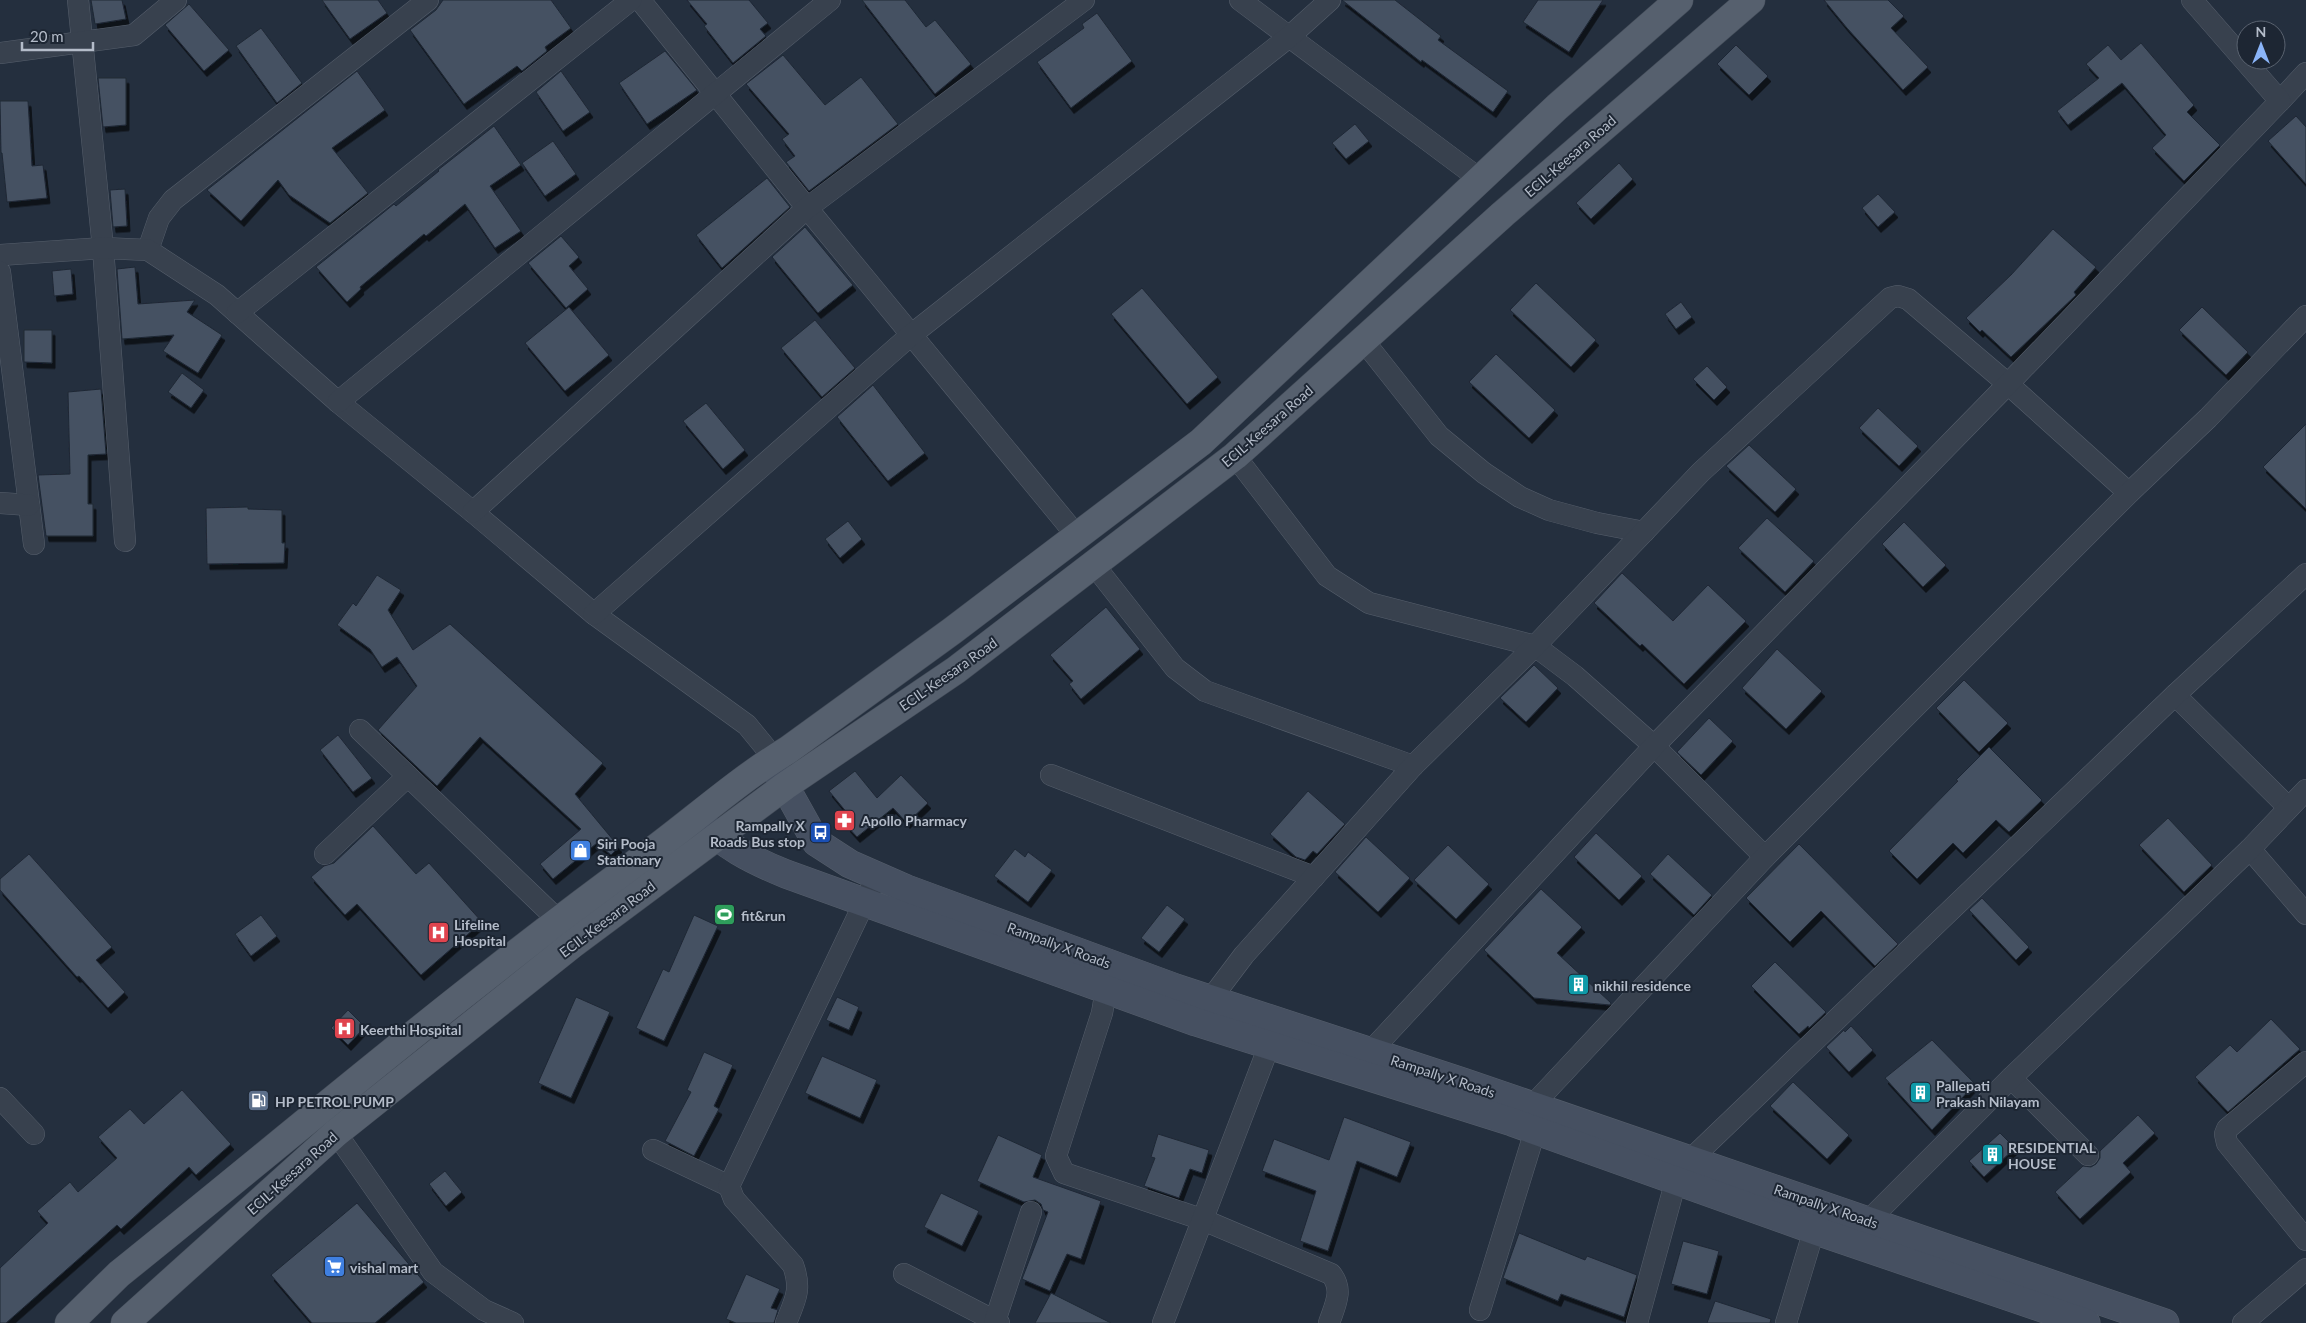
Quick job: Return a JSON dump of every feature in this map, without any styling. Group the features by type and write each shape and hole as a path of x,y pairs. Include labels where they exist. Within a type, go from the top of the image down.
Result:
{"main road":[{"name":"ECIL-Keesara Road","path":"69,1323 119,1274 558,920 696,819 771,761 952,631 1201,442 1557,107 1679,0"},
{"name":"ECIL-Keesara Road","path":"125,1323 336,1133 574,943 785,786 956,670 1235,456 1503,214 1750,0"},
{"name":"Rampally X Roads","path":"771,761 816,842 850,864 916,892 1210,1000 1370,1052 1534,1118 1684,1170 1868,1220 2165,1323"},
{"name":"Rampally X Roads","path":"696,819 717,838 749,858 865,903 1106,990 1269,1046 1534,1118"},
{"name":"Rampally X Roads","path":"1684,1170 1814,1230 2086,1323"}],"street":[{"path":"78,0 103,248 125,541"},
{"path":"0,53 134,35 176,0"},
{"path":"148,250 159,218 173,200 428,0"},
{"path":"237,314 631,0"},
{"path":"640,0 807,208 1077,536"},
{"path":"338,402 830,0"},
{"path":"474,512 807,208 1084,0"},
{"path":"1240,0 1481,180"},
{"path":"594,614 911,335 1289,37 1330,0"},
{"path":"2192,0 2280,101"},
{"path":"1370,1052 1654,746 2008,384 2306,73"},
{"path":"0,255 103,248 148,250 217,295 338,402 474,512 594,614 747,725 765,747 771,761"},
{"path":"0,272 34,544"},
{"path":"1210,1000 1244,955 1413,766 1535,646 1701,472 1890,298 1898,296 1908,299 2008,384 2129,493"},
{"path":"1480,1310 1534,1118 1765,856 2129,493 2208,418 2306,316"},
{"path":"1363,340 1439,436 1484,473 1520,497 1549,510 1597,523 1644,532"},
{"path":"1235,456 1327,576 1369,603 1535,646 1575,676 1654,746 1765,856"},
{"path":"0,503 29,505"},
{"path":"1094,566 1175,668 1205,691 1413,766"},
{"path":"1637,1323 1684,1170 2175,695 2306,574"},
{"path":"2175,695 2288,807"},
{"path":"360,730 558,920"},
{"path":"1051,775 1314,877"},
{"path":"325,854 408,776"},
{"path":"1868,1220 2011,1078 2250,849 2306,790"},
{"path":"2250,849 2306,914"},
{"path":"729,1186 877,876"},
{"path":"1106,990 1102,1013 1056,1156 1064,1173 1201,1220 1331,1274 1337,1281 1339,1293 1329,1323"},
{"path":"1163,1323 1269,1046"},
{"path":"2306,1062 2227,1129 2225,1134 2227,1143 2306,1240"},
{"path":"2011,1078 2088,1155"},
{"path":"0,1098 34,1134"},
{"path":"336,1133 433,1272 481,1317 513,1323"},
{"path":"653,1150 729,1186 734,1198 793,1265 798,1277 799,1292 786,1323"},
{"path":"904,1274 997,1322 1031,1212"},
{"path":"1786,1323 1814,1230"},
{"path":"2243,1323 2306,1269"}],"building":[{"path":"91,0 122,0 126,19 95,24"},
{"path":"322,0 378,0 387,13 350,39"},
{"path":"443,0 551,0 571,28 545,47 547,51 522,71 517,66 464,104 410,30 436,10"},
{"path":"687,0 749,0 768,23 760,29 766,36 733,63 704,26 707,24"},
{"path":"862,0 905,0 926,27 935,20 971,64 935,94"},
{"path":"1342,0 1395,0 1441,36 1438,40 1508,91 1493,112 1422,60 1421,62"},
{"path":"1538,0 1603,0 1569,52 1523,22"},
{"path":"1824,0 1888,0 1904,16 1891,28 1928,67 1903,90"},
{"path":"189,4 229,50 204,71 165,25"},
{"path":"1097,13 1132,61 1071,108 1037,62 1084,28 1082,24"},
{"path":"261,28 302,83 277,103 236,46"},
{"path":"2141,43 2194,105 2187,112 2220,145 2184,181 2152,148 2166,135 2122,83 2068,125 2057,111 2099,78 2086,64 2108,45 2121,60"},
{"path":"1736,45 1768,76 1749,95 1717,64"},
{"path":"665,51 697,90 647,124 619,83"},
{"path":"783,55 825,105 861,77 898,124 809,191 786,162 795,156 782,139 789,134 746,84"},
{"path":"357,71 385,110 332,148 368,193 330,223 289,195 278,180 241,221 207,190"},
{"path":"561,71 590,112 563,131 536,92"},
{"path":"98,78 126,78 126,125 103,127"},
{"path":"0,101 28,101 32,166 43,165 47,198 7,202 1,153"},
{"path":"2296,116 2306,127 2306,184 2268,141"},
{"path":"1355,124 1369,141 1346,159 1332,143"},
{"path":"494,126 521,165 490,186 521,231 495,248 465,204 426,236 424,234 360,287 361,289 347,302 316,267 394,204 396,206"},
{"path":"553,141 576,174 545,196 522,163"},
{"path":"1619,163 1633,179 1591,219 1576,203"},
{"path":"767,178 790,207 722,268 696,235"},
{"path":"125,189 127,226 113,227 110,190"},
{"path":"1878,194 1895,212 1878,227 1862,208"},
{"path":"805,227 853,285 818,313 772,257"},
{"path":"2053,229 2096,267 2074,292 2076,295 2011,357 1966,318 2011,275"},
{"path":"561,236 579,257 569,266 588,289 566,308 528,263"},
{"path":"135,267 138,304 195,300 187,312 222,335 198,373 163,351 174,335 122,339 117,269"},
{"path":"71,269 73,294 54,296 52,271"},
{"path":"1536,283 1596,340 1571,367 1510,310"},
{"path":"1142,288 1218,377 1187,404 1111,314"},
{"path":"1681,302 1692,317 1676,329 1665,314"},
{"path":"569,307 609,355 565,391 525,343"},
{"path":"2202,307 2248,352 2226,375 2179,330"},
{"path":"815,320 855,368 822,397 781,348"},
{"path":"24,330 52,330 52,363 24,362"},
{"path":"1496,354 1555,410 1529,438 1469,382"},
{"path":"1707,366 1727,387 1714,400 1693,379"},
{"path":"182,373 204,390 191,408 168,392"},
{"path":"873,385 925,453 888,481 837,417"},
{"path":"101,389 106,454 88,455 88,504 93,504 93,536 46,536 38,475 70,474 68,392"},
{"path":"706,403 745,450 723,469 683,421"},
{"path":"1878,408 1918,446 1899,466 1859,428"},
{"path":"2306,424 2306,509 2263,467"},
{"path":"1749,445 1796,489 1775,512 1726,466"},
{"path":"248,507 248,509 282,510 282,543 285,543 284,563 207,564 206,508"},
{"path":"1767,518 1814,561 1785,592 1738,548"},
{"path":"848,521 862,539 840,558 825,539"},
{"path":"1904,522 1946,565 1923,587 1882,544"},
{"path":"1622,573 1673,621 1708,585 1746,621 1684,684 1642,644 1640,646 1594,603"},
{"path":"377,575 401,590 388,610 413,650 450,624 603,763 575,794 619,847 611,855 597,843 553,879 540,864 581,829 480,737 437,786 378,730 417,686 397,657 382,667 370,649 337,625 353,603 356,606"},
{"path":"1106,607 1140,649 1081,699 1069,684 1073,681 1050,655"},
{"path":"1777,649 1822,691 1786,729 1742,688"},
{"path":"1534,665 1558,688 1526,722 1500,698"},
{"path":"1964,680 2008,723 1979,752 1936,708"},
{"path":"1709,718 1733,741 1701,775 1677,752"},
{"path":"338,735 372,778 353,792 320,750"},
{"path":"1989,747 2042,800 2009,832 1996,820 1963,853 1953,843 1917,879 1889,851"},
{"path":"855,771 877,798 901,775 928,803 907,823 893,808 857,837 847,826 853,820 829,791"},
{"path":"1308,791 1345,824 1317,854 1313,851 1305,860 1296,857 1270,834"},
{"path":"2168,818 2212,865 2184,892 2139,845"},
{"path":"373,826 416,874 429,863 482,922 421,975 357,904 345,915 311,877 324,866 334,863"},
{"path":"1596,833 1642,876 1619,900 1574,857"},
{"path":"1366,837 1410,878 1378,912 1335,872"},
{"path":"1799,844 1898,944 1875,966 1821,911 1790,942 1746,898"},
{"path":"1448,845 1489,884 1456,919 1414,880"},
{"path":"1015,849 1025,857 1028,852 1052,870 1028,902 994,876"},
{"path":"29,854 112,947 96,960 125,992 108,1008 79,976 77,977 0,890 0,879"},
{"path":"1668,854 1712,895 1694,915 1650,874"},
{"path":"1541,889 1582,927 1557,953 1611,1003 1610,1005 1534,998 1484,950"},
{"path":"1982,898 2029,947 2016,960 1969,910"},
{"path":"1167,905 1185,919 1159,952 1141,938"},
{"path":"261,915 277,936 251,956 235,934"},
{"path":"694,915 718,926 664,1041 636,1028 663,969 669,972"},
{"path":"1775,962 1826,1012 1809,1028 1808,1026 1799,1034 1751,986"},
{"path":"576,997 610,1012 571,1098 538,1083"},
{"path":"837,997 859,1007 849,1030 826,1020"},
{"path":"348,1010 365,1027 348,1045 331,1028"},
{"path":"2271,1019 2300,1049 2228,1112 2195,1077 2230,1045 2237,1052"},
{"path":"1851,1026 1873,1050 1849,1072 1826,1047"},
{"path":"1932,1040 1975,1084 1932,1130 1885,1078"},
{"path":"704,1052 733,1065 714,1106 719,1109 694,1156 665,1141 691,1092 687,1090"},
{"path":"822,1056 877,1080 860,1118 805,1093"},
{"path":"1793,1082 1849,1135 1827,1159 1770,1106"},
{"path":"182,1090 231,1144 196,1175 189,1167 121,1229 117,1225 6,1323 0,1323 0,1268 48,1223 37,1211 70,1182 78,1192 117,1158 98,1137 130,1109 144,1124"},
{"path":"2138,1115 2155,1133 2123,1163 2131,1172 2080,1219 2055,1192 2083,1166 2091,1167 2096,1164 2100,1158 2100,1151"},
{"path":"1344,1117 1411,1142 1397,1177 1357,1161 1328,1251 1300,1241 1316,1191 1262,1171 1274,1139 1329,1160"},
{"name":"RESIDENTIAL HOUSE","path":"2000,1133 2015,1148 1984,1177 1969,1161"},
{"path":"1158,1134 1209,1150 1202,1173 1190,1169 1179,1198 1144,1186 1155,1158 1151,1157"},
{"path":"998,1135 1042,1155 1033,1177 1101,1201 1081,1259 1067,1254 1050,1291 1022,1279 1048,1212 1043,1210 1041,1204 1035,1200 1024,1202 977,1181"},
{"path":"445,1171 462,1192 446,1206 429,1184"},
{"path":"941,1193 979,1211 962,1246 924,1227"},
{"path":"357,1203 424,1282 375,1323 312,1323 271,1275"},
{"path":"1519,1233 1585,1260 1587,1256 1637,1275 1624,1317 1561,1294 1558,1301 1503,1278"},
{"path":"1683,1241 1719,1251 1707,1294 1671,1284"},
{"path":"746,1274 780,1289 771,1308 778,1310 774,1323 736,1323 726,1319"},
{"path":"1051,1293 1111,1323 1035,1323"},
{"path":"1715,1301 1771,1319 1770,1323 1707,1323"}],"place":[{"name":"Apollo Pharmacy","path":"845,820"},
{"name":"Rampally X Roads Bus stop","path":"821,833"},
{"name":"Siri Pooja Stationary","path":"581,851"},
{"name":"fit&run","path":"725,915"},
{"name":"Lifeline Hospital","path":"438,932"},
{"name":"nikhil residence","path":"1578,985"},
{"name":"Keerthi Hospital","path":"344,1029"},
{"name":"Pallepati Prakash Nilayam","path":"1920,1093"},
{"name":"HP PETROL PUMP","path":"259,1101"},
{"name":"RESIDENTIAL HOUSE","path":"1992,1155"},
{"name":"vishal mart","path":"334,1267"}]}
